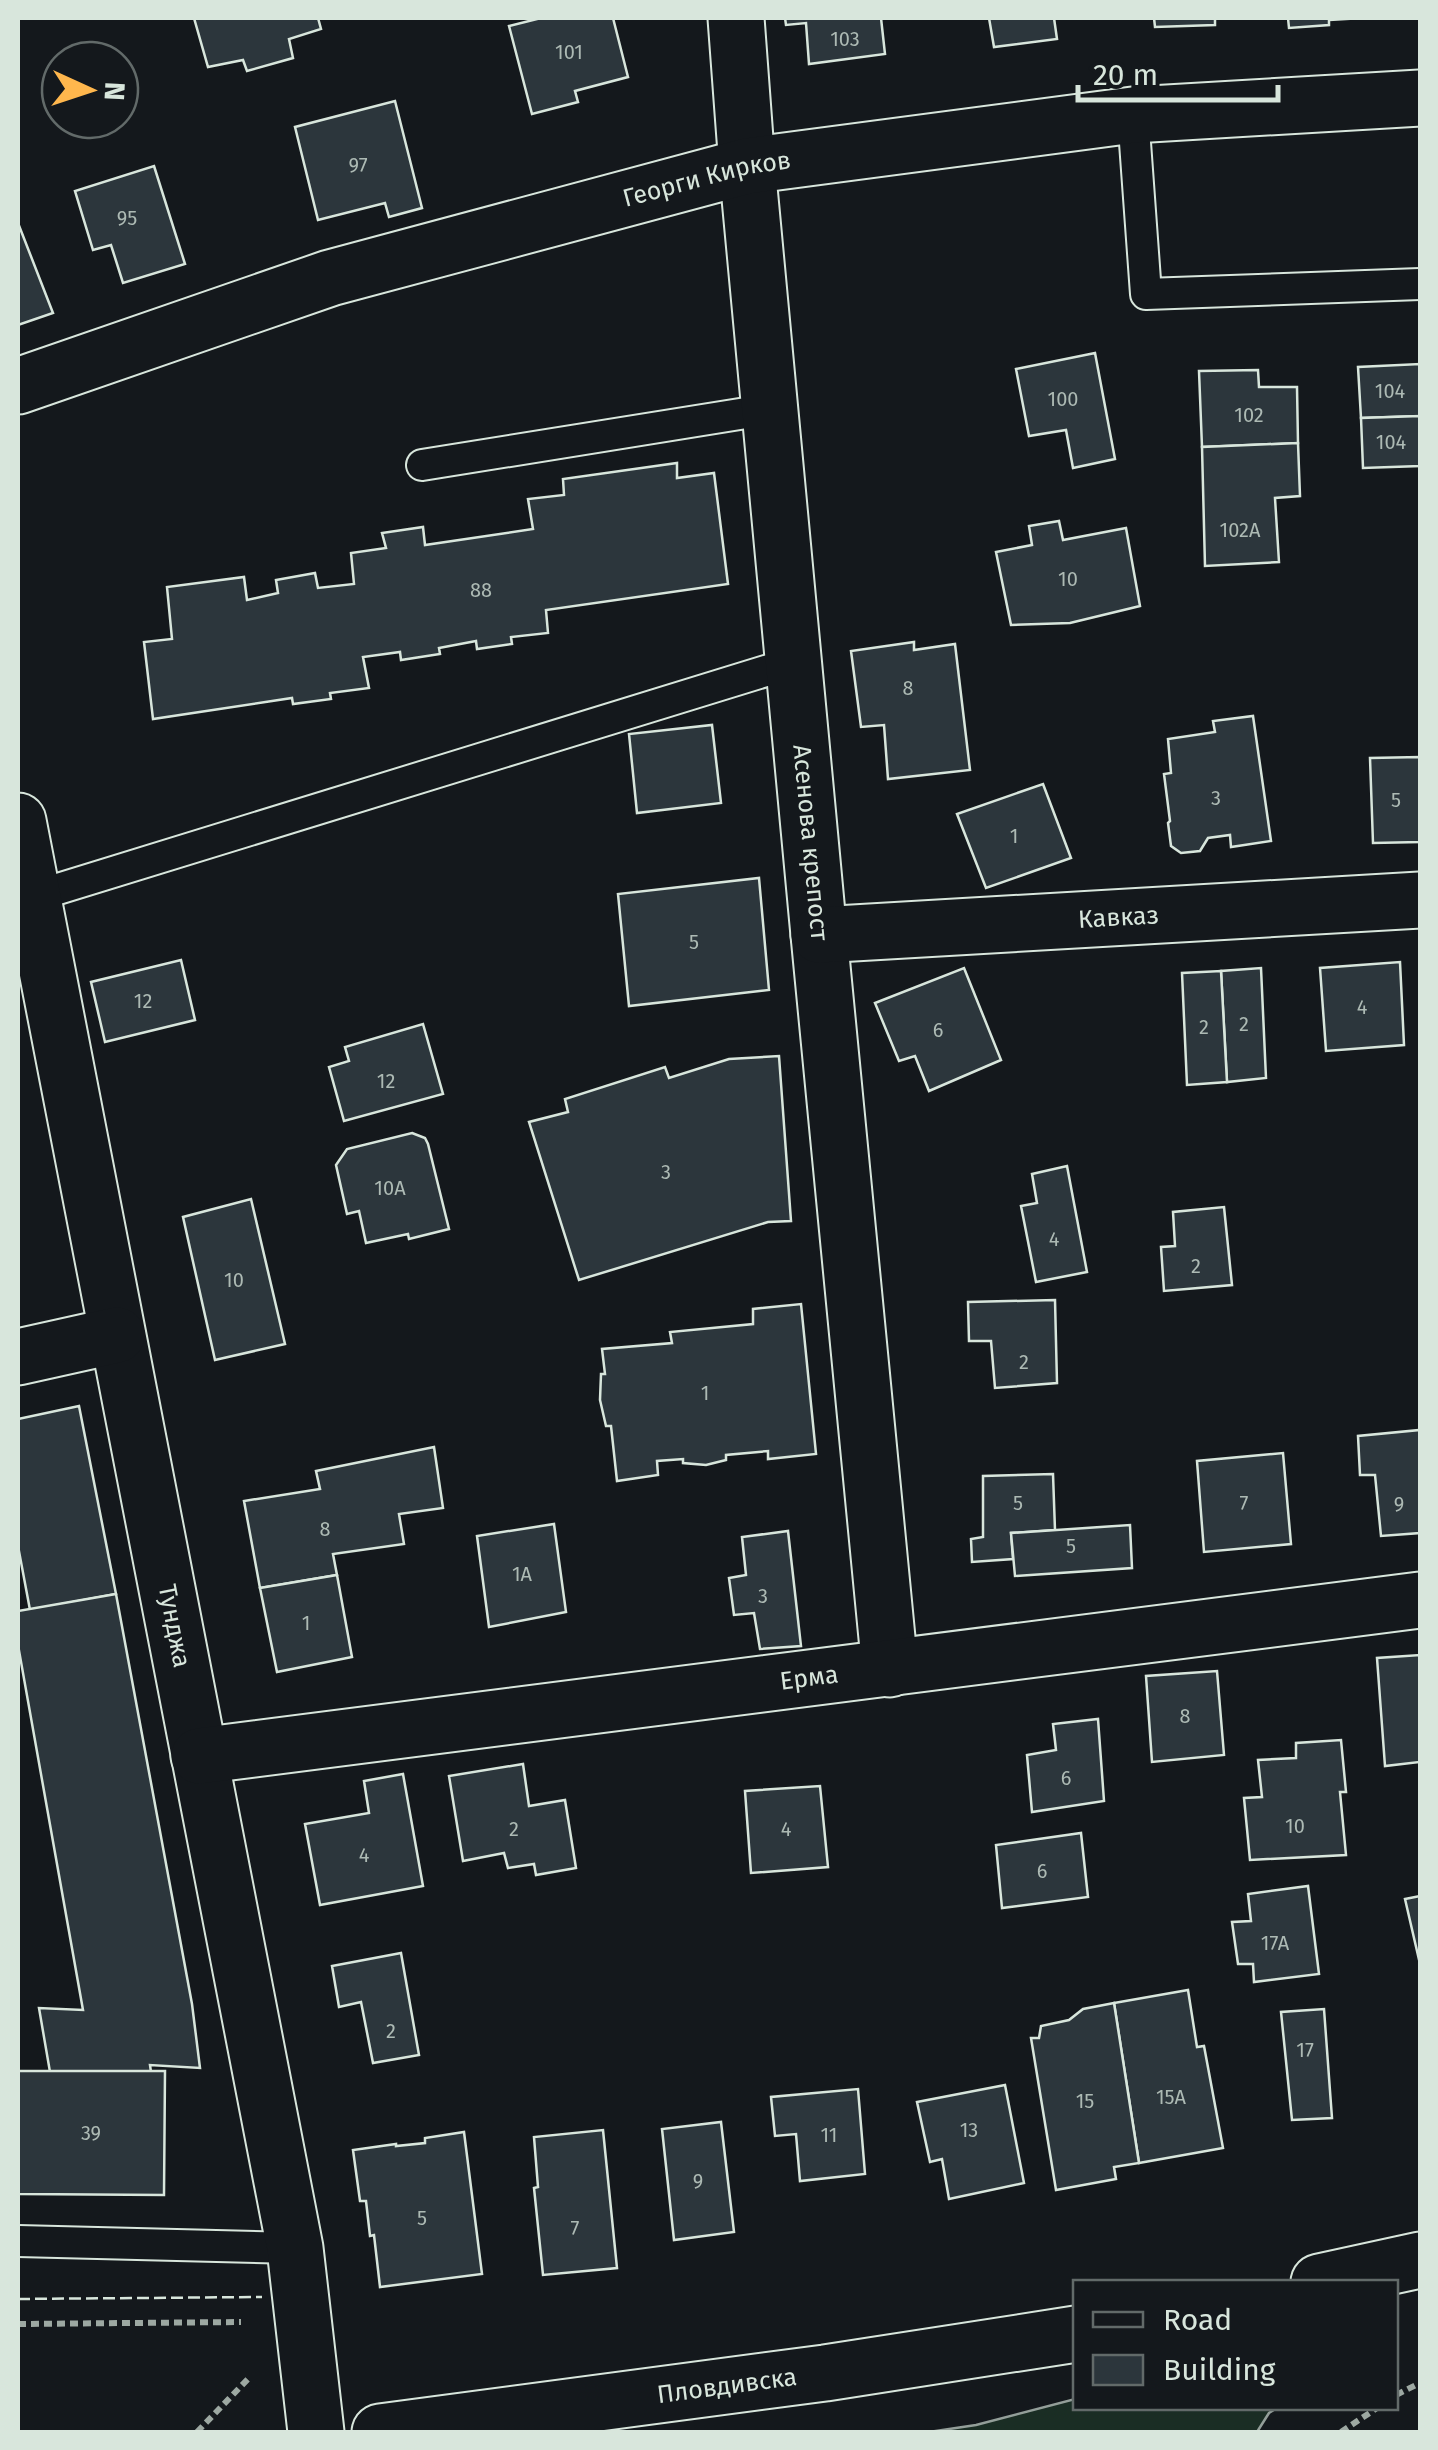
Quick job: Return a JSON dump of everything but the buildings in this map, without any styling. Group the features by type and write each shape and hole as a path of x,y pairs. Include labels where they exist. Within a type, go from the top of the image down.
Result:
{"street":[{"name":"Асенова крепост","path":"736,18 818,934 890,1669"},
{"name":"Георги Кирков","path":"18,386 330,278 747,166 1133,114 1420,98"},
{"name":"Тунджа","path":"18,821 295,2248 316,2432"},
{"name":"Кавказ","path":"818,934 1420,900"},
{"path":"18,1357 116,1335"},
{"name":"Ерма","path":"198,1756 1420,1600"},
{"path":"1328,2280 1420,2260"},
{"name":"Пловдивска","path":"380,2432 825,2373 1073,2334"}],"lane":[{"path":"1133,114 1146,294 1420,284"},
{"path":"422,464 771,409"},
{"path":"32,898 795,662"},
{"path":"18,2242 295,2248"}],"path":[{"path":"18,2324 303,2321"},
{"path":"197,2432 303,2321"},
{"path":"1340,2432 1375,2410"}],"green space":[{"path":"1073,2400 1073,2410 1274,2410 1257,2432 929,2432 976,2425"}],"fence":[{"path":"18,2299 262,2297"}]}
